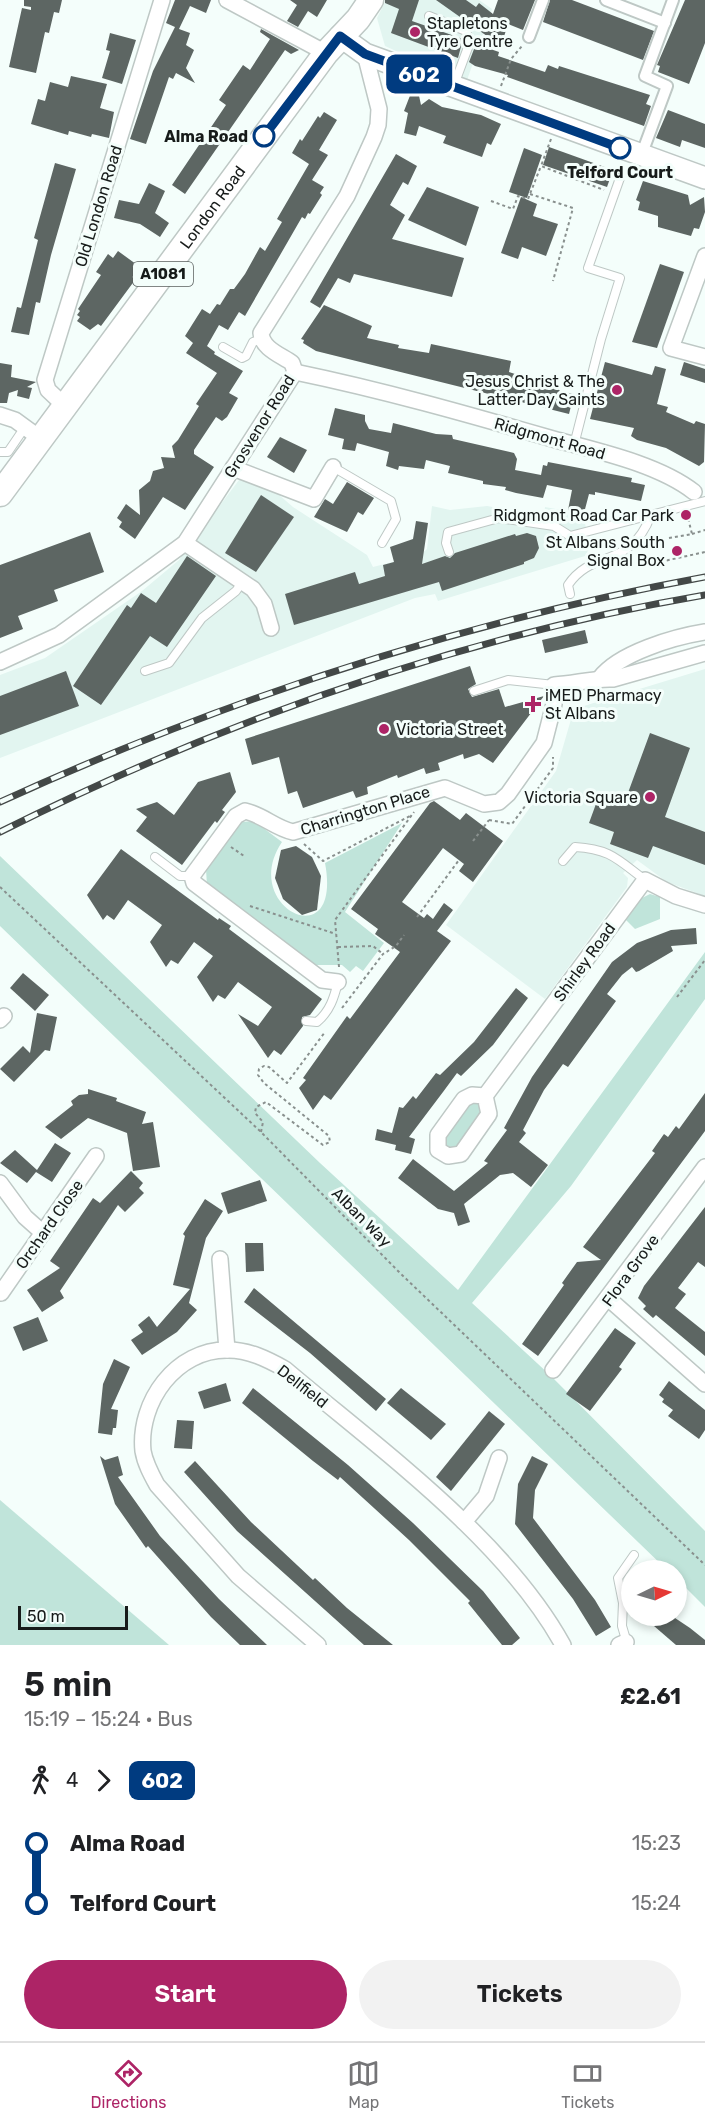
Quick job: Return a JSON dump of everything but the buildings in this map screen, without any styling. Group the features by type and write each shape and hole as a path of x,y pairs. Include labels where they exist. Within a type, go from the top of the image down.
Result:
{"main road":[{"name":"London Road","path":"333,45 350,9 357,0"},
{"name":"London Road","path":"0,494 33,433 65,406 333,45 358,19 371,0"},
{"path":"333,45 365,54 705,178"}],"street":[{"name":"Old London Road","path":"65,406 48,390 45,380 162,0"},
{"path":"227,0 333,45"},
{"path":"529,37 543,0"},
{"path":"606,0 665,23"},
{"path":"642,156 667,86 645,76 673,0"},
{"path":"261,339 264,326 358,177 374,137 378,125 379,109 365,54"},
{"path":"705,256 670,348 705,357"},
{"name":"Grosvenor Road","path":"0,662 60,635 185,543 295,372 292,363 268,348 261,339"},
{"name":"Ridgmont Road","path":"295,372 388,392 574,445 648,469 700,497"},
{"path":"0,415 33,433"},
{"path":"233,468 314,499 333,467"},
{"path":"185,543 243,581 260,597 271,628"},
{"path":"600,678 607,668 641,651 705,632"},
{"path":"499,802 508,794 544,743 554,704 554,685 574,684 600,678 613,679 705,653"},
{"name":"Charrington Place","path":"192,876 236,816 245,811 257,814 278,829 290,831 307,829 429,790 452,789 484,804 499,802"},
{"path":"192,876 198,888 322,980 338,982"},
{"path":"645,880 676,896 705,905"},
{"name":"Shirley Road","path":"485,1096 645,880"},
{"name":"Orchard Close","path":"1,1293 96,1156"},
{"name":"Flora Grove","path":"553,1371 609,1299 705,1167"},
{"path":"0,1183 25,1217 43,1233"},
{"path":"220,1259 227,1350"},
{"path":"609,1299 705,1384"},
{"name":"Dellfield","path":"318,1645 238,1576 157,1485 149,1470 143,1452 143,1430 147,1409 158,1389 173,1371 192,1359 227,1350 263,1357 285,1369 464,1522 527,1592 563,1645"},
{"path":"464,1522 486,1496 498,1458"}],"lane":[{"path":"429,16 466,31 470,36 470,42 454,86"},
{"path":"574,445 601,339 620,278 588,268 620,178"},
{"path":"223,347 242,358 246,356 254,342 261,339"},
{"path":"0,452 8,452 33,433"},
{"path":"333,467 391,501 396,519 382,543"},
{"path":"449,552 446,543 448,532 499,518 554,526 570,536 685,508 700,497"},
{"path":"570,594 568,585 575,574 627,552 645,532 651,515"},
{"path":"145,671 169,663 202,618 236,591 243,581"},
{"path":"474,691 508,680 554,685"},
{"path":"563,861 575,847 592,848 620,858 645,880"},
{"path":"155,856 180,876 192,876"},
{"path":"306,1021 317,1022 323,1018 334,1001 338,982"},
{"path":"625,1644 622,1626 623,1603 618,1578 634,1555"}],"path":[{"path":"495,101 511,59 529,37"},
{"path":"491,201 513,209 518,196 528,199 556,125"},
{"path":"541,166 606,191 608,188"},
{"path":"530,194 573,208 553,281"},
{"path":"685,508 692,534"},
{"path":"669,538 705,530"},
{"path":"655,563 705,552"},
{"path":"489,820 512,824 553,768 553,755"},
{"path":"338,982 335,920 429,790"},
{"path":"473,842 499,802"},
{"path":"290,831 323,861 412,814"},
{"path":"417,917 459,860"},
{"name":"Alban Way","path":"0,887 261,1132 409,1281 705,1565"},
{"path":"226,908 232,901 336,934"},
{"path":"337,947 373,946 383,954"},
{"path":"677,997 705,960"},
{"path":"261,1132 263,1122 255,1113 256,1107 266,1102 323,1145 330,1142 330,1136 264,1083 258,1075 259,1069 264,1066 269,1067"}],"shaded area":[{"path":"386,0 479,0 492,9 466,83 385,46 377,18"},
{"path":"248,468 293,507 367,555 373,567 420,555 427,549 432,506 450,510 487,506 544,516 545,507 583,514 590,547 585,556 438,601 435,594 415,598 0,758 0,675 45,658 142,591 179,560"},
{"path":"705,669 705,896 667,882 637,860 623,873 628,878 627,887 545,999 446,925 556,771 574,709"}],"green space":[{"path":"254,821 282,842 272,866 273,886 281,903 294,913 308,916 320,909 327,892 325,863 402,823 345,912 384,943 363,971 356,966 350,972 342,965 313,965 207,886 206,869 233,829 241,822"},
{"path":"0,856 320,1163 458,1290 705,952 705,999 571,1186 472,1303 551,1376 705,1531 705,1607 687,1589 687,1560 657,1560 0,926"},
{"path":"650,894 660,897 660,919 635,929 625,919 640,899"},
{"path":"479,1101 484,1107 461,1147 451,1150 445,1146 443,1137 468,1103"},
{"path":"0,1500 169,1645 0,1645"}],"railway":[{"path":"0,802 171,730 258,697 346,668 524,617 614,595 705,577"},
{"path":"0,832 169,754 256,719 344,688 433,659 523,634 705,595"}],"bus line":[{"name":"602","path":"264,136 340,36 357,51 620,148"}],"place":[{"name":"Stapletons Tyre Centre","path":"415,32"},
{"name":"Alma Road","path":"264,136"},
{"name":"Telford Court","path":"620,148"},
{"name":"Jesus Christ & The Latter Day Saints","path":"617,390"},
{"name":"Ridgmont Road Car Park","path":"686,515"},
{"name":"St Albans South Signal Box","path":"677,551"},
{"name":"iMED Pharmacy St Albans","path":"533,704"},
{"name":"Victoria Street","path":"384,729"},
{"name":"Victoria Square","path":"650,797"}]}
